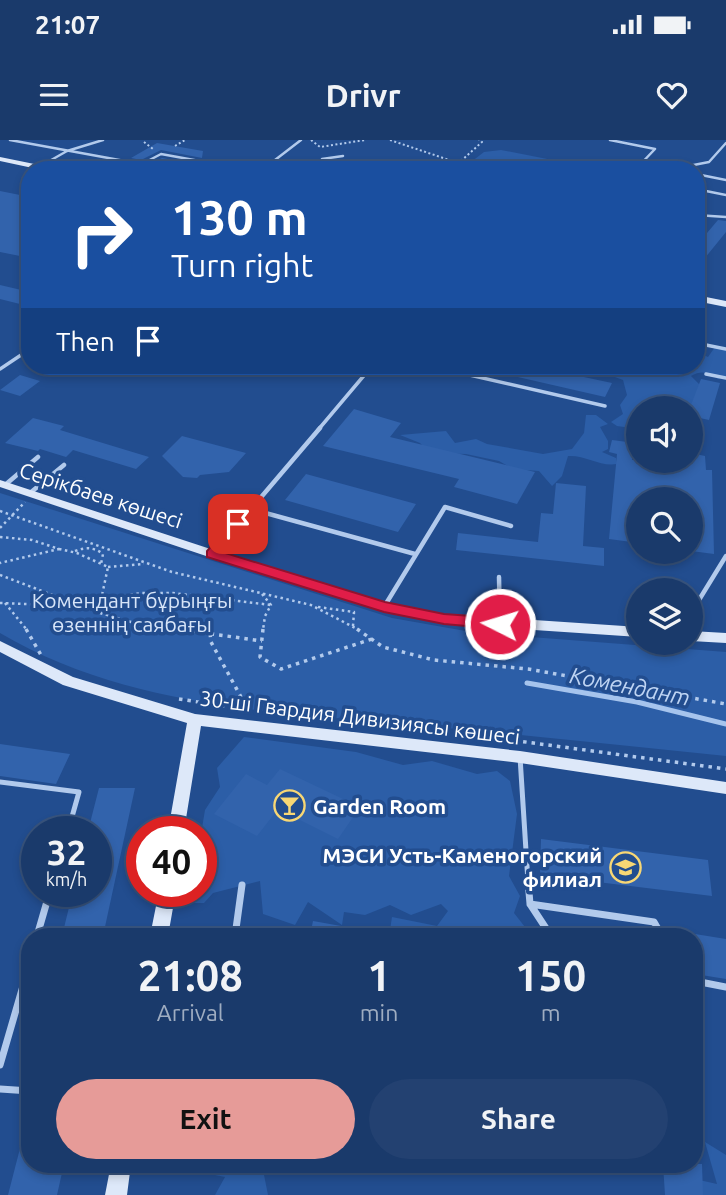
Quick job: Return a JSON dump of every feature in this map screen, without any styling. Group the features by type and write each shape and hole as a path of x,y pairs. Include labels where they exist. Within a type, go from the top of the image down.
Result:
{"street":[{"path":"0,159 21,163"},
{"path":"0,166 21,170"},
{"path":"705,294 726,298"},
{"path":"705,300 726,304"},
{"name":"Серікбаев көшесі","path":"2,484 28,497 384,607 444,619 626,631"},
{"path":"703,637 726,638"},
{"name":"30-ші Гвардия Дивизиясы көшесі","path":"0,646 68,681 195,720 520,757 726,788"},
{"path":"179,816 195,720"},
{"path":"160,928 164,907"},
{"path":"116,1195 120,1173"}],"lane":[{"path":"10,140 125,161"},
{"path":"50,161 67,151 103,140"},
{"path":"274,161 301,140"},
{"path":"610,140 655,149 644,161"},
{"path":"705,163 709,162 726,143"},
{"path":"148,161 161,154 200,161"},
{"path":"321,161 343,156"},
{"path":"705,176 726,180"},
{"path":"705,191 726,195"},
{"path":"705,216 726,217"},
{"path":"705,345 726,349"},
{"path":"0,369 21,355"},
{"path":"706,374 726,378"},
{"path":"212,554 364,375"},
{"path":"469,375 605,406"},
{"path":"2,484 38,457"},
{"path":"28,497 64,465"},
{"path":"384,607 445,507 511,526"},
{"path":"251,509 415,554"},
{"path":"703,593 726,556"},
{"path":"499,577 500,624"},
{"path":"520,757 530,904 546,928"},
{"path":"0,782 79,792 72,816"},
{"path":"236,928 242,884"},
{"path":"530,904 654,922 657,928"},
{"path":"39,928 45,907"},
{"path":"703,983 726,987"},
{"path":"0,1065 21,993"},
{"path":"0,1089 21,1090"}],"path":[{"path":"311,140 320,147 365,140"},
{"path":"390,140 452,161"},
{"path":"460,161 480,141 488,140"},
{"path":"0,528 28,497"},
{"path":"0,511 125,554 145,564 311,606 354,612 353,626"},
{"path":"0,537 32,540 73,552 108,567 145,564"},
{"path":"73,552 94,548 103,554 102,564"},
{"path":"0,564 59,549"},
{"path":"100,612 108,567"},
{"path":"0,575 131,622 262,641"},
{"path":"261,592 271,606"},
{"path":"101,600 141,593 173,593 271,606"},
{"path":"2,603 51,605 65,599"},
{"path":"2,603 34,639 41,649 42,659 32,654"},
{"path":"271,606 265,617 260,657 281,669 372,639"},
{"path":"311,606 353,626 383,647 434,660 527,669 726,704"},
{"path":"166,697 243,709 241,697 211,642 210,633"}],"green space":[{"path":"501,150 557,161 472,161 484,152"},
{"path":"715,347 726,350 726,377 718,379 705,372 705,356 708,357"},
{"path":"610,375 693,375 691,376 702,387 697,396 627,395 623,380"},
{"path":"626,396 626,427 611,422 623,414 620,405"},
{"path":"586,415 596,415 608,424 600,427 608,441 608,449 602,452 616,458 617,464 568,456 562,476 552,486 539,471 513,469 499,461 466,454 430,453 420,443 400,435 446,431 455,443 476,439 487,444 543,454 572,449 584,433"},
{"name":"Комендант бұрыңғы өзеннің саябағы","path":"0,493 392,618 477,633 626,644 626,655 703,655 703,650 726,652 726,756 317,717 207,703 100,677 49,658 0,633"},
{"path":"244,737 356,752 403,765 432,761 477,774 497,771 510,781 517,814 509,876 520,896 514,913 526,928 390,928 392,917 437,926 448,911 441,904 411,915 390,905 365,915 344,912 342,925 308,902 295,925 263,914 260,881 217,892 217,816 204,816 220,787 217,768"},
{"path":"705,1142 726,1155 726,1195 666,1195 677,1175 717,1184"},
{"path":"205,1173 264,1173 268,1195 215,1195 225,1177"}],"building":[{"path":"157,143 203,151 202,158 161,150 141,160 131,158"},
{"path":"162,158 179,161 156,161"},
{"path":"0,191 21,195 21,256 0,252"},
{"path":"718,220 726,221 726,232 705,258 705,235"},
{"path":"0,285 21,290 20,304 0,299"},
{"path":"20,375 40,381 20,396 0,390"},
{"path":"509,375 574,375 612,383 605,397"},
{"path":"701,379 720,383 709,420 703,419 703,396 694,396"},
{"path":"354,409 401,423 390,437 535,472 517,504 454,487 459,479 323,446"},
{"path":"33,418 64,426 60,430 149,457 136,469 73,450 66,457 5,443"},
{"path":"182,436 246,453 229,472 200,475 197,478 183,477 162,456"},
{"path":"612,440 626,442 626,473 703,473 705,456 706,470 712,470 714,554 703,553 703,487 626,487 626,541 609,539 617,454 609,452"},
{"path":"306,474 416,504 398,532 285,500"},
{"path":"556,483 586,486 583,546 604,548 604,566 456,550 458,533 538,542 541,513 553,514"},
{"path":"0,744 70,754 56,784 0,776"},
{"path":"280,769 360,807 338,839 278,809 257,836 214,814 246,774 267,785"},
{"path":"99,788 135,788 129,816 126,816 126,830 112,894 112,816 92,816"},
{"name":"МЭСИ Усть-Каменогорский филиал","path":"541,839 708,860 712,896 540,875"},
{"path":"69,907 109,907 105,928 64,928"},
{"path":"313,921 352,928 312,928"},
{"path":"703,935 726,939 726,979 703,975"},
{"path":"21,1145 21,1173 62,1173 57,1195 8,1195"},
{"path":"664,1173 702,1173 703,1195 665,1195"}],"waterway":[{"name":"Комендант","path":"527,683 637,702 726,724"}],"place":[{"name":"Garden Room","path":"290,806"},
{"name":"МЭСИ Усть-Каменогорский филиал","path":"625,867"}],"route":[{"path":"238,524 212,554 384,607 444,619 500,624"}]}
